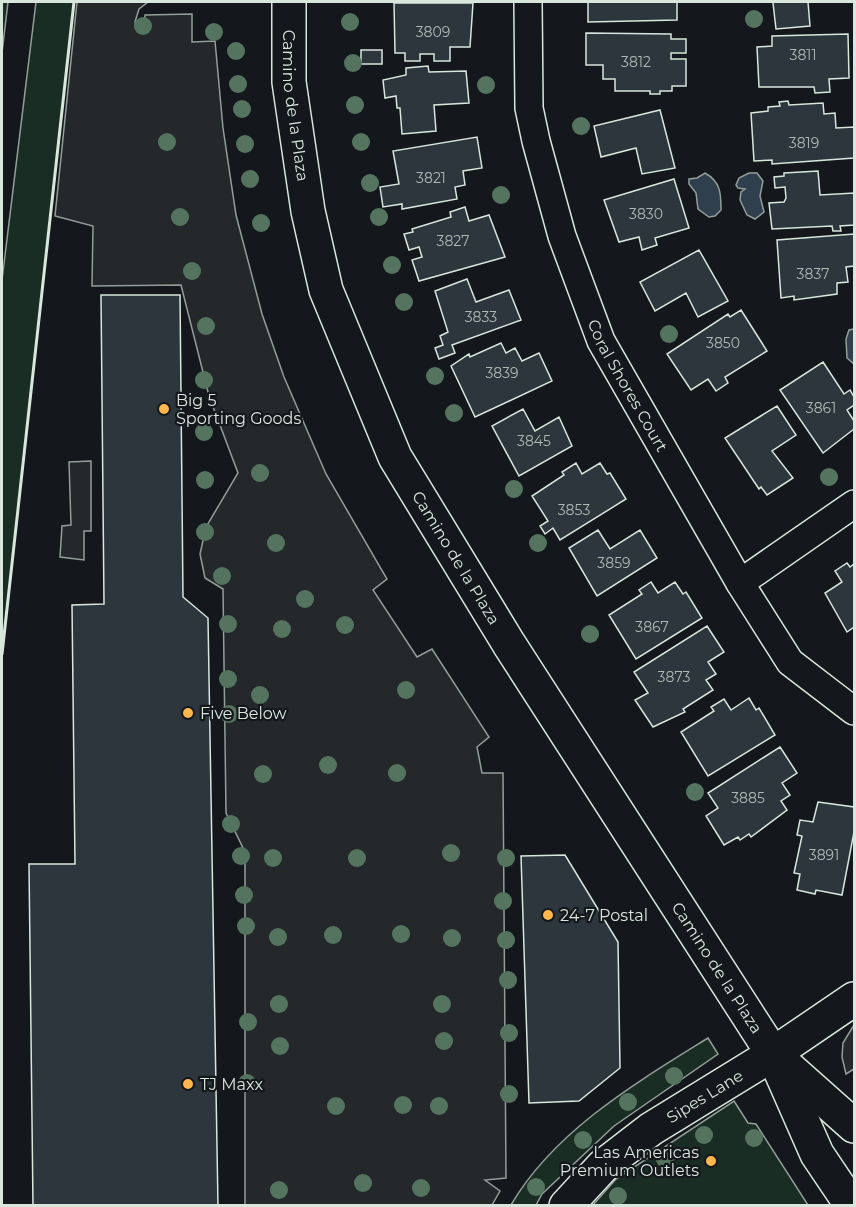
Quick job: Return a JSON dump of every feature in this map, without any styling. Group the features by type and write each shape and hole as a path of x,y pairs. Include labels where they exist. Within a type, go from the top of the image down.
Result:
{"main road":[{"name":"Camino de la Plaza","path":"289,2 289,82 308,211 326,290 395,457 509,644 773,1054 817,1154 852,1206"},
{"name":"Sipes Lane","path":"566,1206 603,1166 651,1129 773,1054 855,999"},
{"name":"Camino de la Plaza","path":"773,1054 855,1126"}],"street":[{"name":"Coral Shores Court","path":"528,2 530,108 545,181 562,236 601,341 740,584 790,662 855,711"},
{"path":"740,584 855,504"}],"green space":[{"path":"2,2 8,2 2,53"},
{"path":"36,2 74,2 2,654 2,280"},
{"path":"708,1038 718,1054 614,1126 542,1194 536,1205 511,1205 529,1178 574,1131 599,1110 653,1072"},
{"name":"Las Americas Premium Outlets","path":"734,1101 748,1123 756,1124 808,1205 593,1205 616,1179"}],"shaded area":[{"path":"77,2 148,2 139,9 135,22 137,29 143,33 145,15 192,14 192,42 215,41 223,128 236,215 262,314 284,377 326,474 387,579 373,590 417,657 432,649 489,737 477,747 482,773 503,773 506,1178 485,1180 500,1191 492,1205 245,1205 245,852 226,813 223,589 205,578 200,554 206,527 238,473 209,396 181,285 92,286 93,226 55,216"},
{"path":"91,461 91,531 84,531 84,560 60,557 62,526 71,525 69,462"},
{"path":"854,1025 854,1069 846,1074 842,1057 843,1043"}],"water":[{"path":"705,173 717,184 721,199 721,210 715,216 709,217 698,209 696,193 689,184 689,179 697,178"},
{"path":"749,173 757,173 763,181 760,196 764,212 755,219 747,215 740,200 741,192 745,189 738,188 736,185 739,178"},
{"path":"854,329 854,364 847,358 846,339 849,330"}],"building":[{"path":"588,2 677,2 677,20 588,22"},
{"path":"773,2 808,2 810,26 776,29"},
{"path":"394,3 473,3 470,47 450,47 450,61 434,61 434,54 420,54 420,61 405,61 405,53 395,53"},
{"path":"586,33 671,34 671,39 686,39 686,53 671,53 671,59 686,59 686,86 672,86 672,91 660,91 660,94 650,94 650,91 615,91 615,79 603,79 603,65 586,65"},
{"path":"848,34 849,78 829,79 830,92 815,93 814,87 759,87 757,47 772,46 772,36"},
{"path":"361,50 382,50 382,64 361,64"},
{"path":"428,66 429,72 466,71 469,103 434,105 436,131 402,134 400,108 397,108 396,96 385,98 383,80 406,75 406,68"},
{"path":"788,101 789,105 823,103 824,114 835,113 836,128 854,127 854,158 772,164 772,160 754,161 751,113 768,111 768,107 780,106 779,102"},
{"path":"660,110 675,168 642,174 636,148 601,157 594,126"},
{"path":"477,137 482,168 463,171 465,185 455,187 457,199 402,209 402,204 383,207 380,187 399,184 393,151"},
{"path":"818,171 820,195 854,193 854,225 840,226 841,231 833,231 832,226 772,229 769,203 784,202 786,198 785,187 775,188 774,177 784,176 784,173"},
{"path":"674,179 689,228 655,238 657,245 642,250 639,237 619,242 604,200"},
{"path":"465,207 469,221 489,215 505,257 419,281 412,260 422,257 419,247 409,250 404,234 413,232 412,229 451,217 450,212"},
{"path":"854,234 854,266 846,267 848,282 837,283 837,294 794,300 794,296 781,298 777,240"},
{"path":"699,250 728,301 698,317 686,293 655,311 640,282"},
{"path":"467,279 476,302 509,290 521,320 452,345 455,353 439,359 435,348 443,345 440,336 448,332 435,291"},
{"path":"101,295 180,295 183,597 208,618 218,1206 33,1206 29,864 75,864 72,605 104,604"},
{"path":"741,310 767,351 725,377 728,383 716,391 708,379 691,390 667,354 728,314 730,317"},
{"path":"501,343 506,353 515,348 522,361 539,353 552,381 475,417 451,366 469,354 470,357"},
{"path":"823,362 844,394 850,390 854,397 854,405 847,410 854,421 854,429 823,453 780,390"},
{"path":"777,406 796,435 772,451 793,478 767,495 761,487 759,489 725,438"},
{"path":"523,409 535,431 559,417 572,446 519,476 492,426"},
{"path":"576,463 582,474 600,463 607,474 610,473 626,499 560,540 553,528 545,534 540,526 548,521 532,496 564,475 562,472"},
{"path":"598,530 610,549 640,530 657,558 597,596 569,548"},
{"path":"847,563 850,567 854,564 854,627 847,632 825,593 842,582 835,571"},
{"path":"651,582 658,593 675,582 683,594 686,592 702,618 636,659 609,615 642,594 639,590"},
{"path":"707,626 724,652 708,662 716,674 706,680 713,690 683,709 685,712 653,727 635,700 648,693 634,672"},
{"path":"749,698 756,710 759,708 775,735 708,776 681,732 714,711 711,707 724,699 731,710"},
{"path":"780,747 797,773 782,783 790,795 781,801 787,810 751,837 749,834 740,840 738,837 724,845 706,816 718,808 708,793"},
{"path":"818,802 854,807 854,832 842,895 816,890 815,894 797,890 800,874 794,873 802,836 797,835 800,820 813,822"},
{"path":"565,855 618,942 620,1068 579,1101 529,1103 521,856"}],"wall":[{"path":"2,654 74,2"}],"place":[{"name":"Big 5 Sporting Goods","path":"164,409"},
{"name":"Five Below","path":"188,713"},
{"name":"24-7 Postal","path":"548,915"},
{"name":"TJ Maxx","path":"188,1084"},
{"name":"Las Americas Premium Outlets","path":"711,1161"}]}
